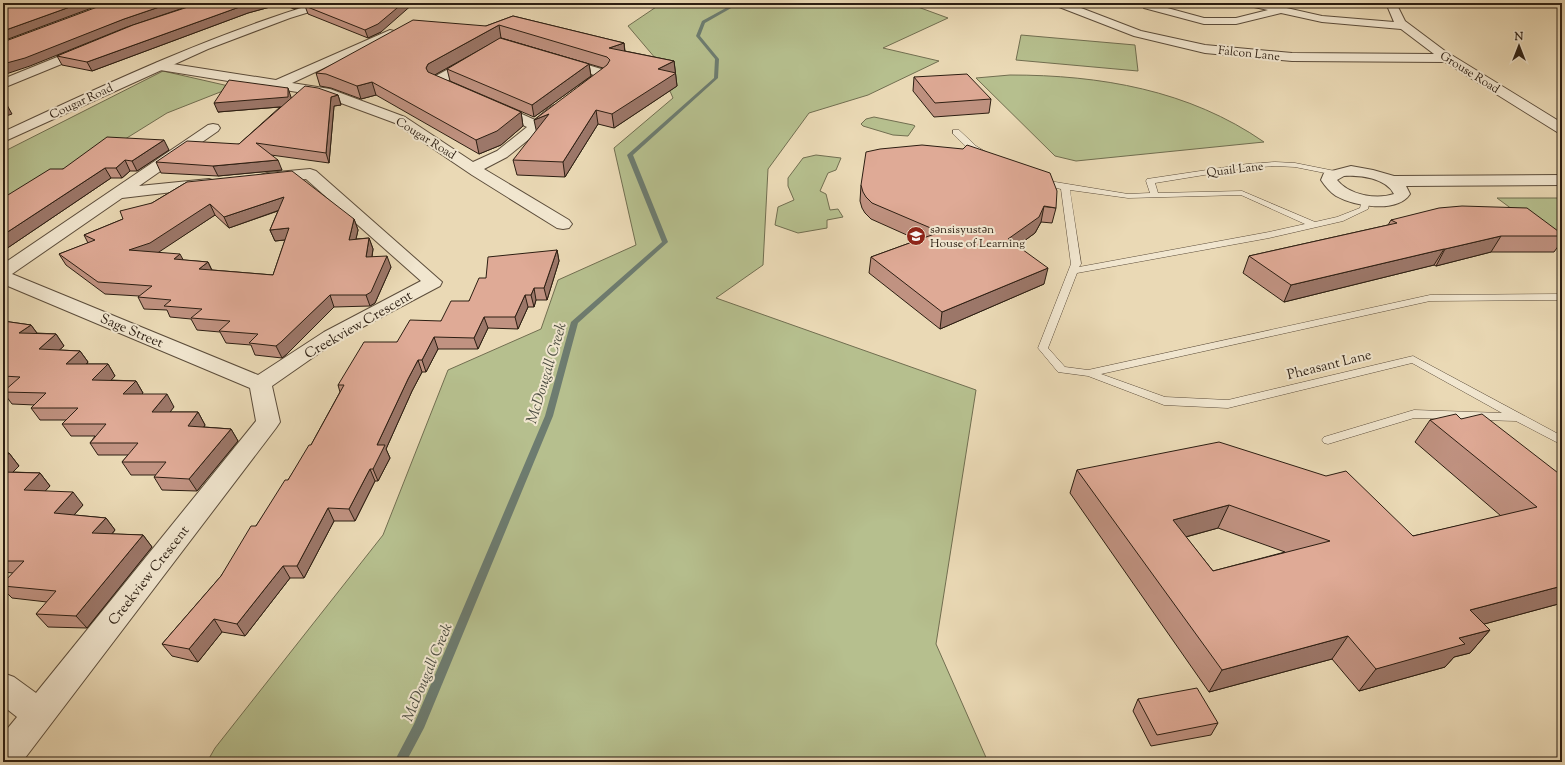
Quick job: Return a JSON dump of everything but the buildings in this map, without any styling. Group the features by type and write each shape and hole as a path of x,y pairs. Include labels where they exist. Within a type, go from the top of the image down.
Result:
{"street":[{"name":"Cougar Road","path":"3,138 226,37 282,17 328,3"},
{"name":"Falcon Lane","path":"1058,3 1138,34 1205,49 1292,57 1446,58"},
{"path":"1249,3 1322,20 1404,26"},
{"name":"Grouse Road","path":"1391,3 1400,23 1446,58 1562,129"},
{"path":"1148,6 1204,21 1236,22 1279,11"},
{"path":"276,85 390,34"},
{"path":"3,84 96,45"},
{"path":"472,96 437,80 482,54"},
{"path":"473,168 502,154 523,138 535,125 604,74 545,56"},
{"name":"Cougar Road","path":"160,66 325,92 400,120 562,224"},
{"path":"486,103 535,125"},
{"path":"3,272 213,128"},
{"path":"1361,172 1382,177 1396,185 1402,194 1400,197 1395,200 1382,202 1350,196 1337,189 1329,180 1330,176 1335,173 1361,172"},
{"name":"Creekview Crescent","path":"3,760 268,422 260,384 331,336 433,282 310,174 249,180"},
{"path":"1396,185 1562,180"},
{"path":"119,193 226,182"},
{"path":"1396,185 1562,189"},
{"name":"Sage Street","path":"3,277 260,384"},
{"path":"3,687 38,715"}],"lane":[{"path":"956,132 973,148 990,159"},
{"name":"Quail Lane","path":"1155,196 1150,181 1246,166 1295,165 1335,173"},
{"path":"1034,178 1047,184 1128,196 1242,192 1314,225"},
{"path":"1065,186 1076,264 1043,348 1062,370 1088,373 1430,298 1562,297"},
{"path":"1073,271 1269,235 1340,219 1364,209 1366,200"},
{"name":"Pheasant Lane","path":"1088,373 1164,401 1228,404 1413,359 1562,441"},
{"path":"1328,440 1414,414 1517,417"}],"green space":[{"path":"662,3 907,3 948,18 883,48 939,61 868,95 809,113 768,169 763,265 716,298 976,390 936,644 988,762 207,762 215,748 383,535 448,370 541,329 558,280 636,245 614,148 673,98 656,59 628,26"},
{"path":"1021,35 1135,45 1138,71 1016,60"},
{"path":"163,71 233,87 167,113 3,215 3,152"},
{"path":"1010,75 1077,78 1110,82 1143,89 1174,98 1205,110 1235,124 1264,142 1076,161 1055,156 976,78"},
{"path":"874,117 915,126 908,136 893,135 863,126 861,124 866,119"},
{"path":"816,155 841,158 836,170 828,173 820,191 826,194 830,210 838,209 843,217 827,220 827,228 798,233 775,225 778,207 794,200 788,186 788,178 803,158"},
{"path":"1497,198 1562,198 1562,246"}],"waterway":[{"name":"McDougall Creek","path":"400,762 418,728 549,416 575,322 665,242 630,155 716,78 717,59 698,36 703,22 738,3"}],"place":[{"name":"sənsisyustən House of Learning","path":"916,236"}]}
